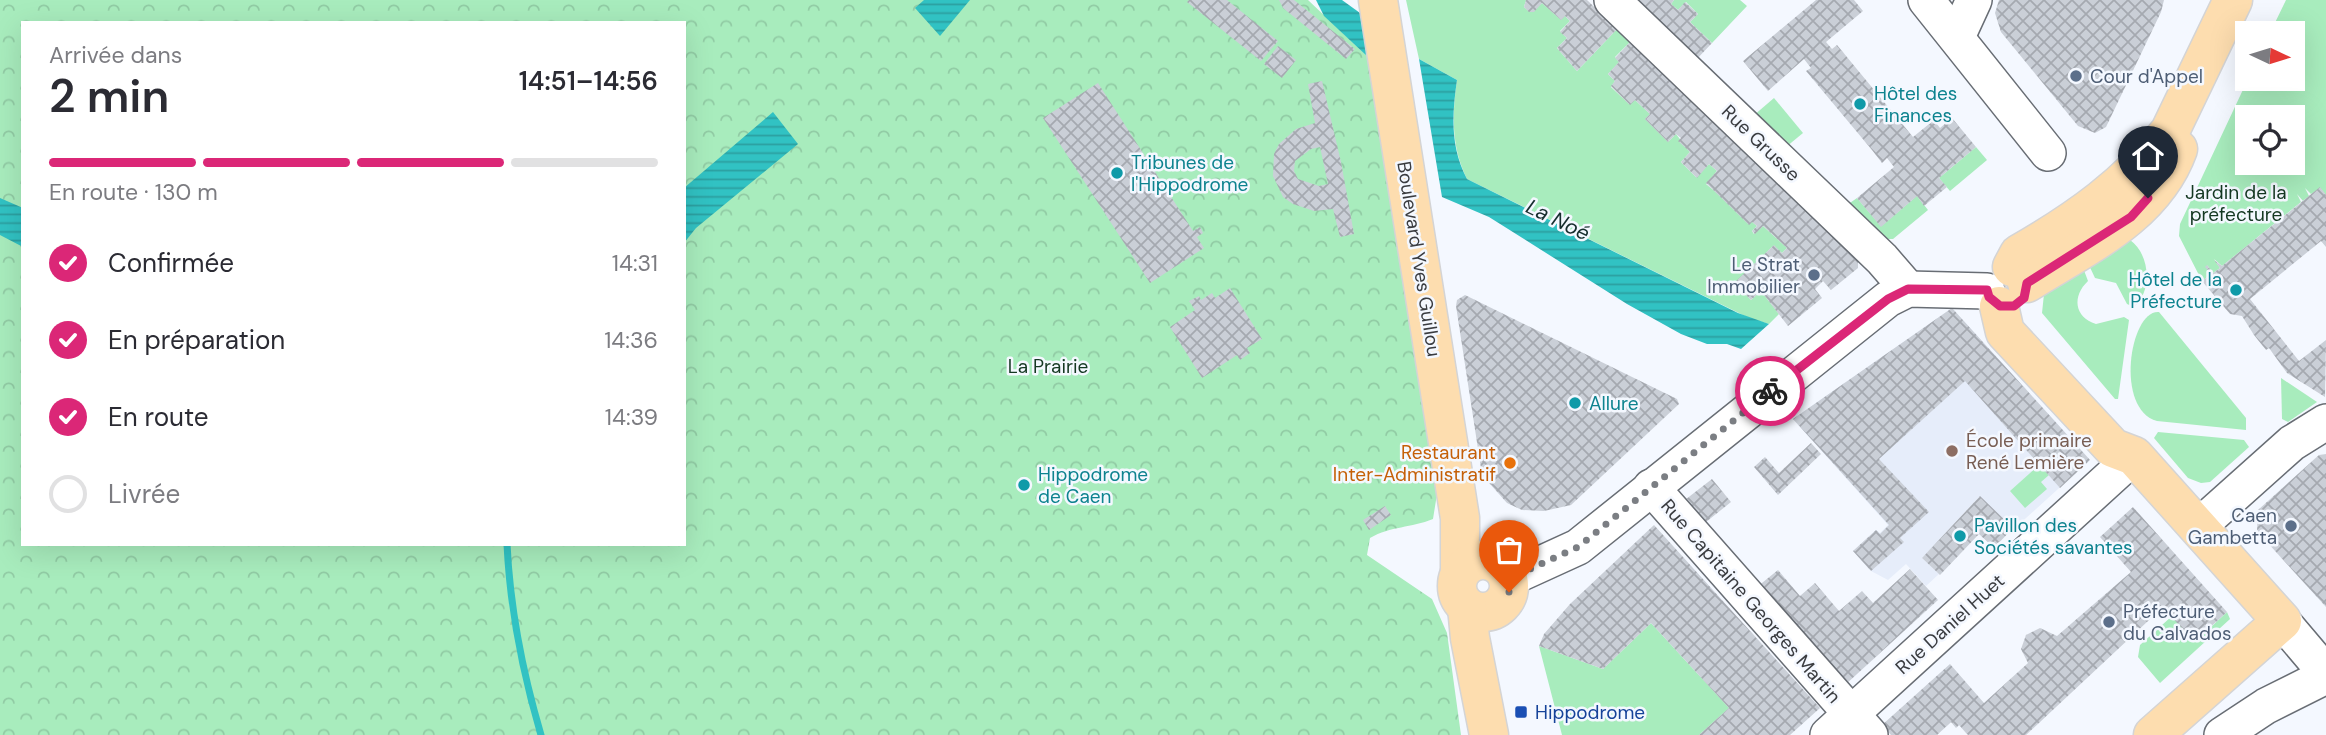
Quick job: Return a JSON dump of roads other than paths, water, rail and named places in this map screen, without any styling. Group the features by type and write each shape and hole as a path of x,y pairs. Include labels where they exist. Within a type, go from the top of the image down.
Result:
{"main road":[{"name":"Boulevard Yves Guillou","path":"1378,0 1425,250 1456,444 1460,518 1486,586"},
{"path":"2153,735 2282,621 2134,456 2113,448 2005,332 2009,290 2019,254 2093,209 2119,188 2155,150 2181,109 2233,0"},
{"path":"1486,586 1470,638 1489,735"},
{"path":"1486,586 1508,735"}],"street":[{"name":"Rue Grusse","path":"1612,0 1882,259 1908,289"},
{"path":"1926,0 2048,153"},
{"path":"1957,37 1974,0"},
{"path":"1486,586 1578,547 1867,316 1908,289 2009,290"},
{"path":"2197,527 2281,452 2326,422"},
{"name":"Rue Daniel Huet","path":"1850,728 2134,456"},
{"name":"Rue Capitaine Georges Martin","path":"1651,487 1850,728"},
{"path":"2222,735 2266,706 2326,674 2282,621"}],"water":[{"path":"924,0 970,0 940,36 915,8"},
{"path":"1316,0 1342,0 1360,13 1369,58 1324,16"},
{"path":"1419,59 1457,80 1454,105 1455,143 1467,179 1738,313 1769,324 1741,349 1727,344 1707,344 1681,334 1627,304 1489,217 1442,197"},
{"path":"773,112 798,144 696,228 686,240 686,186"},
{"path":"0,198 21,207 21,246 0,235"}],"waterway":[{"path":"507,546 518,641 541,735"}],"place":[{"name":"Cour d'Appel","path":"2076,76"},
{"name":"Hôtel des Finances","path":"1860,104"},
{"name":"Tribunes de l'Hippodrome","path":"1117,173"},
{"name":"Le Strat Immobilier","path":"1814,275"},
{"name":"Hôtel de la Préfecture","path":"2236,290"},
{"name":"Allure","path":"1575,403"},
{"name":"École primaire René Lemière","path":"1952,451"},
{"name":"Restaurant Inter-Administratif","path":"1510,463"},
{"name":"Hippodrome de Caen","path":"1024,485"},
{"name":"Caen Gambetta","path":"2291,526"},
{"name":"Pavillon des Sociétés savantes","path":"1960,536"},
{"name":"Préfecture du Calvados","path":"2109,622"},
{"name":"Hippodrome","path":"1521,712"}],"park label":[{"name":"Jardin de la préfecture","path":"2236,203"},
{"name":"La Prairie","path":"1048,366"}],"water label":[{"name":"La Noé","path":"1558,220"}]}
